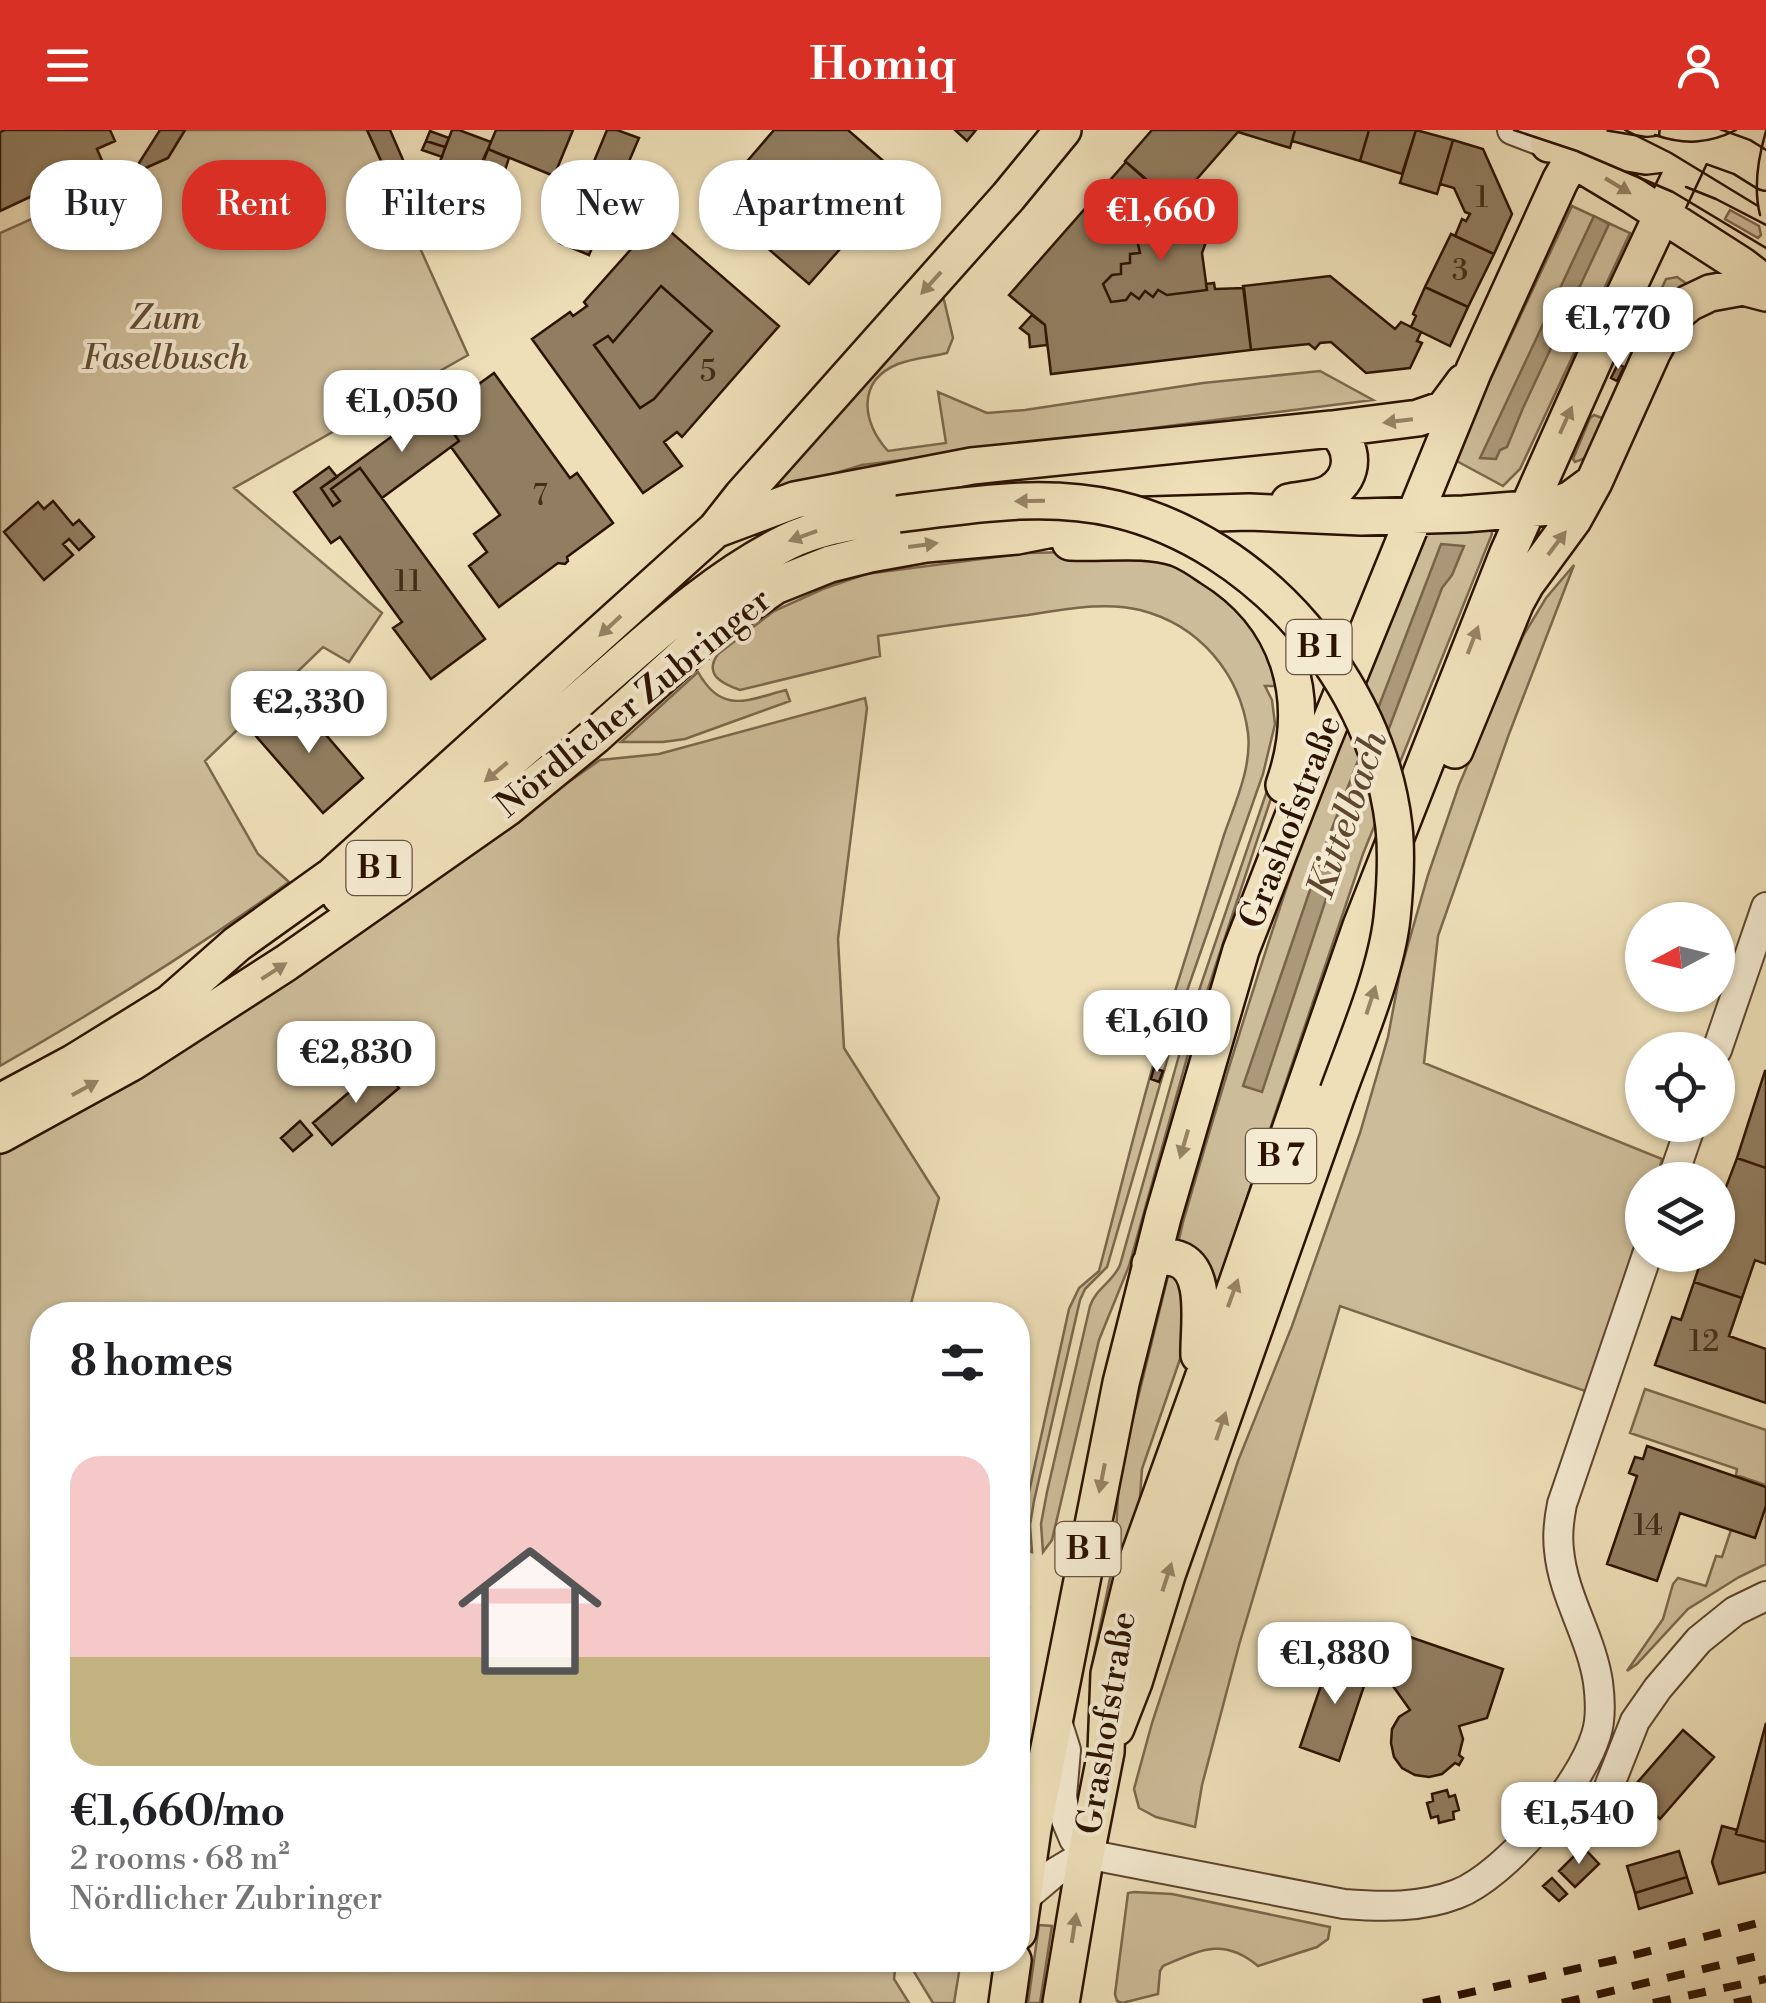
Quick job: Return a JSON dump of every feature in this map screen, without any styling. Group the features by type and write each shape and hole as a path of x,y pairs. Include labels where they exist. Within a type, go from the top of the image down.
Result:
{"main road":[{"name":"Nördlicher Zubringer","path":"0,1102 170,1004 237,944 332,876 716,529 1063,130"},
{"path":"1573,145 1655,156 1678,150 1689,134 1742,156 1766,172"},
{"name":"Grashofstraße","path":"1086,1854 1106,1752 1109,1674 1128,1594 1199,1385 1361,926 1514,510 1662,215 1689,134"},
{"path":"1573,145 1662,215 1766,284"},
{"name":"Grashofstraße","path":"1030,1844 1121,1382 1150,1264 1241,950 1420,516 1474,370 1573,145"},
{"path":"1361,926 1423,824 1526,584 1573,520 1594,482 1671,318 1688,303 1710,293 1743,287 1766,293"},
{"name":"Nördlicher Zubringer","path":"716,529 794,500 972,466 1332,430 1431,415 1444,409 1474,370"},
{"path":"1249,512 1332,492 1349,468 1351,452 1342,436 1332,430"},
{"name":"Nördlicher Zubringer","path":"0,1135 131,1063 286,963 493,818 595,736 707,635 775,586 830,564 870,554 926,544 1017,536 1118,516 1249,512 1362,517 1514,510 1550,507 1572,500 1594,482"},
{"name":"B 1","path":"170,1004 312,916 381,866 693,602 748,562 791,540 831,526 898,514 986,503 1074,502 1116,509 1160,523 1230,562 1269,591 1302,625 1334,668 1372,741 1386,784 1394,828 1392,923 1370,1003 1167,1576 1134,1682 1106,1752"},
{"name":"B 1","path":"1017,536 1076,542 1128,541 1176,548 1248,594 1280,641 1294,680 1298,708 1296,743 1248,890 1241,950"},
{"path":"1150,1264 1158,1258 1178,1258 1193,1274 1201,1313 1199,1385"},
{"name":"B 7","path":"1062,2003 1086,1854"},
{"path":"1007,2003 1011,1972"}],"street":[{"path":"1512,130 1573,145"},
{"path":"1723,1032 1766,907"},
{"path":"1030,1903 1054,1873 1086,1854 1320,1900 1375,1906 1435,1901 1462,1892 1490,1875 1514,1853 1566,1794 1596,1735 1598,1682 1564,1575 1558,1526 1567,1488 1640,1272"},
{"path":"1602,1807 1634,1720 1658,1688 1699,1640 1734,1611 1766,1596"},
{"path":"1055,1716 1066,1750 1062,1796 1066,1820 1086,1854"}],"green space":[{"name":"Zum Faselbusch","path":"185,130 367,130 380,160 346,160 346,250 421,250 468,355 234,488 382,613 349,662 323,647 205,761 258,854 289,882 147,978 0,1066 0,233 30,220 30,250 162,250 162,161 168,158"},
{"path":"1572,206 1630,233 1520,469 1503,486 1453,459"},
{"path":"1730,210 1759,226 1761,235 1758,238 1725,219"},
{"path":"1677,277 1693,288 1590,452 1575,462 1590,418 1602,418 1666,279"},
{"path":"937,289 944,300 953,338 947,353 910,360 884,371 870,392 869,416 888,451 946,443 938,392 987,413 1320,371 1373,400 862,465 760,499"},
{"path":"1423,528 1491,529 1492,534 1363,854 1214,1287 1178,1244 1183,1222 1294,865 1376,638"},
{"path":"1112,551 1152,555 1201,572 1259,623 1285,686 1265,686 1272,700 1275,724 1263,774 1188,988 1107,1267 1085,1289 1080,1300 1030,1525 1030,1487 1069,1309 1079,1288 1099,1271 1162,1034 1242,785 1249,746 1236,691 1213,655 1181,627 1140,610 1113,606 878,636 880,656 740,690 717,678 713,668 718,654 774,611 823,589 866,574 1028,553"},
{"path":"1574,565 1438,936 1424,1063 1662,1159 1625,1162 1626,1272 1588,1392 1340,1306 1239,1645 1202,1785 1195,1827 1156,1817 1139,1808 1134,1789 1152,1723 1238,1461 1292,1326 1360,1133 1388,1037 1400,973 1459,785 1523,636 1546,598"},
{"path":"698,672 707,686 726,699 747,700 786,690 790,701 685,739 621,742"},
{"path":"865,698 867,708 838,939 844,1048 939,1198 911,1302 30,1302 30,1972 895,1972 894,1979 909,2003 0,2003 0,1154 63,1119 335,946 600,760 659,754"},
{"path":"1275,767 1281,768 1197,1022 1129,1266 1099,1340 1052,1540 1043,1552 1041,1524 1047,1492 1090,1306 1120,1265 1189,1020"},
{"path":"1169,1272 1185,1281 1188,1336 1142,1469 1139,1512 1096,1668 1092,1665 1115,1554 1119,1475"},
{"path":"1645,1389 1766,1430 1766,1485 1736,1475 1737,1469 1630,1433"},
{"path":"1766,1498 1766,1564 1688,1609 1627,1671 1663,1619 1673,1584 1678,1578 1706,1586 1716,1556 1722,1557 1731,1530"},
{"path":"1128,1893 1172,1894 1330,1927 1328,1939 1317,1947 1258,1966 1223,1949 1201,1951 1163,1966 1158,1994 1122,2003 1115,1994"},
{"path":"1039,1925 1052,1926 1040,2003 1028,2003"},
{"path":"914,1972 959,1972 954,2003 933,2003"}],"water":[{"path":"1594,216 1609,224 1507,447 1500,450 1496,459 1480,458"},
{"name":"Kittelbach","path":"1441,544 1464,546 1442,588 1337,866 1262,1092 1243,1086 1323,852"}],"building":[{"path":"110,130 115,141 97,149 102,160 30,160 30,197 0,211 0,132"},
{"path":"160,130 185,130 168,158 141,160"},
{"path":"367,130 390,130 403,160 381,160"},
{"path":"452,130 491,142 484,160 441,160"},
{"path":"496,130 573,130 561,160 541,160 541,171 488,149"},
{"path":"607,130 639,138 630,160 595,160"},
{"path":"774,130 848,130 882,160 748,160"},
{"path":"955,130 976,130 967,141"},
{"path":"1152,130 1295,130 1290,148 1238,132 1175,204 1125,161"},
{"path":"1295,130 1369,130 1360,161 1292,141"},
{"path":"1369,130 1416,130 1402,174 1360,161"},
{"path":"1416,130 1453,140 1437,194 1400,183"},
{"path":"430,131 449,138 445,147 426,141"},
{"path":"1453,140 1483,149 1512,214 1494,254 1455,236 1462,219 1466,221 1470,214 1465,212 1454,188 1440,184"},
{"path":"426,141 445,147 442,157 422,150"},
{"path":"488,149 509,158 508,160 483,160"},
{"path":"1126,162 1177,212 1171,218 1165,212 1138,244 1140,253 1130,254 1130,263 1121,264 1121,274 1112,275 1103,284 1111,302 1126,300 1131,293 1139,299 1145,291 1153,297 1158,290 1167,295 1207,290 1206,284 1214,283 1215,289 1244,288 1251,350 1051,374 1045,325 1009,295"},
{"path":"1165,212 1196,239 1206,242 1202,253 1207,290 1167,295 1158,290 1153,297 1145,291 1139,299 1131,293 1126,300 1111,302 1103,284 1112,275 1121,274 1121,264 1130,263 1130,254 1140,253 1138,244"},
{"path":"1451,234 1494,254 1468,307 1425,287"},
{"path":"679,239 779,326 682,437 677,432 664,442 682,466 643,493 532,339 570,312 573,316 587,306 584,302 630,250 679,250","holes":["661,286 712,331 654,399 640,408 594,345 608,336 613,342"]},
{"path":"770,250 839,250 809,284"},
{"path":"1330,276 1395,329 1401,322 1421,332 1417,341 1422,343 1410,368 1366,373 1331,342 1320,343 1315,349 1309,344 1251,350 1243,286"},
{"path":"661,286 712,331 654,399 640,408 594,345 608,336 613,342"},
{"path":"1425,287 1468,307 1450,346 1411,327"},
{"path":"1032,315 1045,325 1047,345 1030,347 1029,335 1020,328"},
{"path":"1618,364 1624,367 1617,381 1611,378"},
{"path":"494,373 570,478 577,473 613,523 567,557 565,564 558,563 499,607 469,566 487,552 474,534 500,515 451,447 459,441 439,413"},
{"path":"435,405 459,441 382,498 360,468 331,489 340,501 333,506 321,488"},
{"path":"329,467 337,477 321,488 333,506 340,501 331,489 360,468 485,639 431,679 393,628 402,622 340,537 331,543 294,492"},
{"path":"53,501 73,525 79,520 94,537 79,550 69,539 63,544 73,555 44,580 4,532 38,502 44,509"},
{"path":"296,700 363,778 323,813 255,735"},
{"path":"380,1066 399,1088 332,1145 313,1123"},
{"path":"1154,1068 1163,1071 1159,1082 1151,1079"},
{"path":"1766,1071 1766,1168 1737,1158"},
{"path":"300,1121 312,1135 293,1151 281,1138"},
{"path":"1737,1158 1766,1168 1766,1264 1755,1260 1742,1298 1694,1282 1697,1272 1735,1272"},
{"path":"1694,1282 1742,1298 1729,1336 1766,1349 1766,1403 1655,1365 1672,1317 1681,1320"},
{"path":"1647,1446 1766,1487 1766,1506 1755,1538 1680,1513 1657,1581 1607,1564 1637,1476 1629,1473 1635,1457 1643,1459"},
{"path":"1410,1637 1503,1669 1487,1718 1459,1726 1463,1739 1459,1755 1463,1758 1459,1765 1455,1763 1442,1774 1429,1777 1402,1768 1391,1743 1392,1729 1399,1717 1410,1710 1393,1686"},
{"path":"1333,1650 1340,1652 1338,1657 1370,1668 1339,1761 1300,1747"},
{"path":"1766,1723 1766,1842 1736,1834"},
{"path":"1683,1730 1714,1757 1660,1819 1629,1792"},
{"path":"1447,1790 1449,1797 1455,1795 1459,1810 1453,1812 1454,1819 1439,1823 1438,1816 1431,1818 1427,1803 1433,1801 1432,1794"},
{"path":"1722,1826 1766,1842 1766,1872 1719,1884 1712,1862"},
{"path":"1583,1847 1599,1864 1575,1887 1559,1871"},
{"path":"1679,1851 1687,1877 1635,1893 1627,1866"},
{"path":"1687,1877 1692,1893 1639,1909 1635,1893"},
{"path":"1552,1878 1567,1894 1559,1901 1543,1886"}],"tram line":[{"path":"1514,130 1577,151 1673,192 1766,248"},
{"path":"1625,130 1758,206"},
{"path":"1655,135 1696,142 1736,130"},
{"path":"1760,215 1757,173 1766,131"},
{"path":"1686,187 1766,225"}],"railway":[{"path":"1423,2003 1766,1921"},
{"path":"1562,2003 1766,1954"},
{"path":"1653,2003 1766,1979"},
{"path":"1734,2003 1766,1996"}]}
